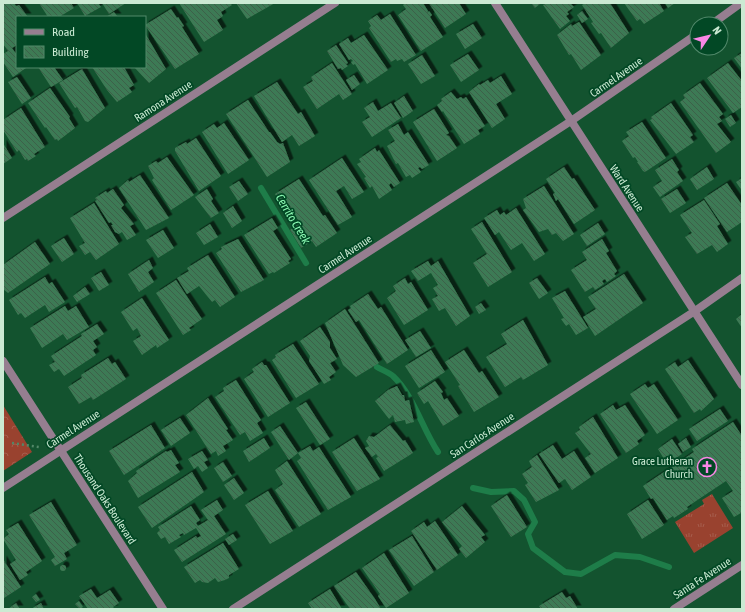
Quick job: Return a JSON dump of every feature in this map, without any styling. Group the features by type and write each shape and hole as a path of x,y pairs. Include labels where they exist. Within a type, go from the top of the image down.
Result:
{"street":[{"name":"Ramona Avenue","path":"3,218 335,3"},
{"name":"Ward Avenue","path":"495,3 742,385"},
{"path":"723,16 741,3"},
{"name":"Carmel Avenue","path":"3,488 571,121 689,40"},
{"name":"San Carlos Avenue","path":"233,609 694,311 742,278"},
{"name":"Thousand Oaks Boulevard","path":"3,361 163,609"},
{"name":"Santa Fe Avenue","path":"674,609 742,566"}],"path":[{"path":"12,443 60,451"}],"green space":[{"path":"3,405 32,452 3,471"},
{"path":"712,494 733,528 694,553 675,522 704,504 702,500"}],"building":[{"path":"3,3 14,3 16,6 19,5 27,16 16,16 16,46 12,48 16,54 16,68 26,68 13,77 3,62 3,54 8,51 3,44"},
{"path":"39,3 71,3 74,8 61,16 47,16"},
{"path":"77,3 98,3 101,7 85,16"},
{"path":"102,3 126,3 109,14"},
{"path":"179,3 230,3 232,5 221,12 223,16 217,20 223,30 204,42"},
{"path":"236,3 275,3 247,19"},
{"path":"405,3 423,3 428,11 427,13 429,11 432,15 430,17 443,37 421,51 398,15 406,9 403,5"},
{"path":"429,3 459,3 466,14 445,28"},
{"path":"531,3 541,3 535,8"},
{"path":"547,3 570,3 574,7 567,12 569,14 566,16 570,21 560,29 543,5"},
{"path":"585,3 610,3 629,33 611,48 601,33 599,34 591,23 593,22 582,5"},
{"path":"624,3 659,3 664,11 644,24 640,19 637,21"},
{"path":"665,3 675,3 668,8"},
{"path":"171,9 184,26 182,27 199,54 175,69 146,24"},
{"path":"582,11 588,19 582,23 577,15"},
{"path":"114,12 117,16 108,16"},
{"path":"390,14 416,55 404,62 402,59 397,61 396,59 391,62 369,28 371,26 368,21 377,15 381,20"},
{"path":"579,22 601,55 581,70 571,54 569,55 557,35 571,24 572,26"},
{"path":"473,24 482,38 465,49 456,34"},
{"path":"146,35 166,69 149,83 135,68 146,68"},
{"path":"364,35 388,70 367,84 355,64 353,65 351,62 353,61 351,59 349,60 339,44 348,38 351,43"},
{"path":"336,45 348,63 346,64 348,66 342,70 341,68 338,69 327,51"},
{"path":"742,53 742,69 734,58"},
{"path":"468,54 479,70 461,82 450,65"},
{"path":"422,55 435,76 421,84 408,64"},
{"path":"332,63 352,94 343,100 339,94 317,109 303,87 313,81 311,77"},
{"path":"728,63 742,81 742,107 733,113 707,78"},
{"path":"39,68 55,68 63,80 51,87"},
{"path":"93,68 125,68 134,85 129,88 132,92 117,102"},
{"path":"82,69 105,108 88,122 85,121 77,107 75,108 59,83"},
{"path":"354,75 360,84 352,90 346,80"},
{"path":"501,76 512,94 496,104 505,119 492,128 469,92 479,84 480,85 488,80 490,83"},
{"path":"17,77 31,98 22,104 8,82"},
{"path":"277,82 298,114 301,112 315,136 299,146 292,135 282,142 254,96"},
{"path":"700,83 723,114 719,117 722,121 717,124 731,142 716,153 680,102 685,98 683,95"},
{"path":"50,88 70,117 69,118 75,128 58,141 57,139 55,140 46,127 45,128 28,103"},
{"path":"451,92 457,99 461,97 463,99 466,97 485,126 478,130 480,134 464,144 443,111 442,112 437,105 442,101 441,99"},
{"path":"404,96 413,111 403,118 394,103"},
{"path":"248,100 277,142 280,144 283,143 290,162 267,177 226,114"},
{"path":"373,102 378,111 391,103 401,118 372,137 362,122 370,117 364,108"},
{"path":"671,103 693,135 690,137 694,142 676,154 650,120 652,119 651,117"},
{"path":"21,108 45,147 34,154 36,156 28,161 27,159 25,160 19,150 17,152 3,130 3,120"},
{"path":"434,109 449,133 446,135 449,136 457,148 437,161 413,122"},
{"path":"731,115 736,123 730,127 725,119"},
{"path":"642,122 666,158 645,172 635,157 633,158 622,141 629,136 626,132"},
{"path":"224,123 249,160 228,174 202,132 214,124 217,128"},
{"path":"398,124 404,135 408,132 429,165 422,169 420,167 418,168 421,172 412,178 410,175 406,177 398,163 396,164 387,146 395,141 388,130"},
{"path":"196,138 221,176 199,191 175,151 175,148 186,142 187,144"},
{"path":"3,143 12,158 3,164"},
{"path":"375,148 377,152 379,150 400,183 394,187 391,183 389,185 392,190 379,199 372,186 370,188 364,178 366,177 357,164 361,162 359,159"},
{"path":"167,157 194,195 171,210 152,180 154,178 148,166 156,161 158,163"},
{"path":"342,158 364,192 352,199 344,186 336,191 352,217 338,225 309,180"},
{"path":"672,159 679,170 677,172 683,181 660,197 653,187 662,181 655,170"},
{"path":"564,167 572,179 574,178 595,210 574,224 558,199 556,201 553,194 555,193 546,179"},
{"path":"707,167 714,179 697,190 690,179"},
{"path":"140,175 169,218 146,230 119,188 128,180 129,182"},
{"path":"742,178 742,191 736,182"},
{"path":"299,179 323,216 325,215 337,233 316,247 312,241 301,248 290,230 300,223 289,206 284,209 275,194"},
{"path":"239,181 248,194 238,201 229,187"},
{"path":"727,183 742,205 742,222 727,232 704,198"},
{"path":"544,186 574,234 563,241 556,233 552,235 548,229 539,232 523,210 526,208 523,199"},
{"path":"113,189 124,205 121,208 134,224 130,226 136,235 127,240 122,232 119,234 115,232 111,225 113,225 111,222 109,223 95,201 97,200 95,198 106,191 107,193"},
{"path":"207,189 213,199 211,201 219,213 211,218 195,197"},
{"path":"677,189 686,203 670,213 661,199"},
{"path":"704,200 720,224 717,226 728,244 717,252 712,245 697,254 685,237 692,233 680,215"},
{"path":"94,203 119,244 96,260 90,252 85,255 79,246 85,243 70,218"},
{"path":"233,206 242,221 232,228 223,213"},
{"path":"516,208 545,254 534,261 522,243 511,250 499,232 495,235 484,218 497,210 500,215 504,212 506,215"},
{"path":"272,218 278,228 273,231 291,259 288,261 290,263 274,273 269,274 244,235"},
{"path":"482,222 512,272 488,287 473,263 487,254 471,229"},
{"path":"598,223 605,234 587,246 580,235"},
{"path":"210,224 218,237 204,245 196,233"},
{"path":"163,230 174,248 158,258 146,240"},
{"path":"64,238 74,254 62,262 51,246"},
{"path":"238,239 264,280 241,292 216,253 222,249 221,247"},
{"path":"602,239 609,251 606,253 617,271 614,274 616,276 607,282 605,279 602,281 604,284 595,290 593,287 585,292 571,270 587,260 582,252"},
{"path":"35,242 50,264 8,293 3,289 3,265"},
{"path":"208,255 235,297 220,307 215,300 212,302 199,286 187,294 177,278 189,271 187,268"},
{"path":"149,260 153,268 148,272 154,282 139,292 128,274"},
{"path":"428,261 431,266 438,261 470,316 456,326 445,308 439,311 432,299 438,296 433,288 438,285 431,273 418,281 411,271"},
{"path":"101,272 109,285 99,291 91,278"},
{"path":"624,274 643,303 595,336 583,317 596,309 588,297"},
{"path":"45,277 49,284 52,282 65,302 49,312 45,305 25,318 21,313 18,315 9,300"},
{"path":"405,278 408,284 411,282 428,310 404,325 387,298 396,291 393,286"},
{"path":"537,278 548,293 539,299 529,283"},
{"path":"176,280 202,319 189,328 191,330 183,335 156,293"},
{"path":"85,287 90,294 77,302 73,296"},
{"path":"565,291 588,328 576,335 569,324 566,326 561,319 564,318 552,298"},
{"path":"368,294 378,309 381,307 408,350 387,364 359,320 356,322 348,310 351,308 350,306"},
{"path":"142,298 169,340 157,348 156,345 142,355 133,341 141,336 137,328 133,331 121,312"},
{"path":"481,303 486,310 479,314 475,307"},
{"path":"65,306 68,311 76,306 89,327 67,340 63,334 42,348 30,328"},
{"path":"345,309 379,363 356,377 343,365 325,323"},
{"path":"742,314 742,328 736,319"},
{"path":"523,320 548,365 523,380 521,377 505,387 486,357 507,344 501,334"},
{"path":"97,324 104,334 93,341 97,347 93,350 96,355 64,376 59,369 54,372 49,365 55,362 51,356 82,336 81,334"},
{"path":"320,327 330,342 330,348 337,359 330,363 336,372 329,377 331,380 324,384 309,361 310,356 300,341"},
{"path":"420,331 431,348 416,357 405,340"},
{"path":"293,344 319,384 296,398 272,360 276,357 275,355"},
{"path":"431,350 445,372 419,388 405,366"},
{"path":"464,350 479,373 482,371 499,397 474,412 458,386 460,385 445,362"},
{"path":"108,358 112,364 115,362 126,379 93,400 91,397 79,404 68,387 82,378 81,375"},
{"path":"688,360 714,399 701,411 700,409 694,413 665,369 675,362 678,367"},
{"path":"262,362 266,365 290,403 268,417 244,379 254,372 252,369"},
{"path":"236,380 261,420 257,423 263,433 250,441 245,432 240,435 215,397 224,391 223,388"},
{"path":"435,381 443,392 441,393 444,400 447,398 459,416 443,426 428,401 424,404 417,393"},
{"path":"645,384 648,388 654,384 678,420 657,434 630,394"},
{"path":"397,386 402,395 404,395 405,401 409,400 414,422 406,424 405,420 395,422 393,415 389,419 375,401 388,390"},
{"path":"208,398 228,429 226,430 233,440 223,446 226,451 218,456 216,451 211,454 186,415"},
{"path":"306,402 330,439 320,445 296,408"},
{"path":"613,405 616,410 625,405 645,435 637,441 639,444 626,453 600,414"},
{"path":"720,409 728,421 697,441 689,429"},
{"path":"593,417 618,458 595,473 585,458 591,454 575,433 580,430 579,427"},
{"path":"180,418 190,433 171,446 161,430"},
{"name":"Grace Lutheran Church","path":"733,422 742,436 742,515 741,513 734,517 722,498 733,491 726,481 687,507 688,509 674,518 673,516 667,520 653,498 651,499 643,486 694,452 692,449"},
{"path":"151,425 165,448 124,475 109,451"},
{"path":"390,425 403,441 405,440 413,453 384,471 376,458 378,457 376,454 372,457 365,448 369,446 366,441 369,436 374,437"},
{"path":"280,426 298,453 289,460 271,432"},
{"path":"264,438 270,448 249,462 243,451"},
{"path":"354,438 380,479 357,491 332,452"},
{"path":"686,438 691,447 683,452 678,444"},
{"path":"672,439 682,454 667,464 658,449"},
{"path":"553,445 562,459 574,451 591,477 572,490 565,479 559,483 539,454"},
{"path":"310,446 313,451 319,447 351,497 328,510 297,461 301,458 298,453"},
{"path":"171,450 179,463 175,465 180,472 138,498 128,481 137,473 136,471 166,451"},
{"path":"202,451 208,460 204,462 208,468 202,472 198,466 194,469 188,459"},
{"path":"537,455 559,490 536,502 525,485 528,483 522,474 532,467 529,461"},
{"path":"287,461 321,514 299,527 275,490 283,484 275,470"},
{"path":"223,462 232,476 223,482 214,468"},
{"path":"192,472 204,492 152,528 138,507"},
{"path":"234,478 244,493 234,500 224,485"},
{"path":"268,491 293,531 270,544 245,505"},
{"path":"507,495 527,527 511,537 491,506"},
{"path":"217,500 223,510 214,516 226,534 182,562 174,550 196,536 197,538 201,536 196,528 184,535 183,533 179,535 181,537 169,544 165,537 161,539 157,533 160,530 158,527 191,506 200,520 196,523 198,526 208,520 201,510"},
{"path":"648,500 664,525 642,539 627,514"},
{"path":"51,502 77,545 64,553 67,559 55,566 51,560 55,557 29,515"},
{"path":"462,506 485,535 481,537 485,542 466,558 459,549 462,546 442,522"},
{"path":"435,521 458,555 437,570 411,531 424,522 427,527"},
{"path":"18,523 42,561 26,572 28,575 20,580 10,564 16,560 3,539 9,534 6,530"},
{"path":"233,534 237,540 229,545 225,539"},
{"path":"412,536 434,572 414,586 389,550"},
{"path":"223,543 239,569 229,575 229,578 225,580 218,582 215,578 208,583 200,580 195,583 184,567"},
{"path":"384,553 409,593 386,608 378,596 380,594 362,568"},
{"path":"3,559 21,587 4,598 3,597"},
{"path":"63,565 66,568 63,571 60,568"},
{"path":"356,572 381,609 350,609 334,586"},
{"path":"91,589 97,598 110,590 119,603 113,607 115,609 88,609 79,596"},
{"path":"330,589 342,609 312,609 308,603"},
{"path":"562,592 566,598 570,596 578,609 541,609 539,606"},
{"path":"36,594 40,600 36,602 32,597"},
{"path":"79,601 83,607 80,609 75,604"},
{"path":"16,603 20,609 8,609"},
{"path":"41,603 44,609 31,609"}],"waterway":[{"name":"Cerrito Creek","path":"261,188 306,263"},
{"name":"Cerrito Creek","path":"377,367 393,376 407,393 438,452"},
{"name":"Cerrito Creek","path":"473,488 491,492 514,491 524,500 535,522 528,534 533,548 565,572 581,574 615,555 640,557 669,567"}],"place":[{"name":"Grace Lutheran Church","path":"707,467"}]}
